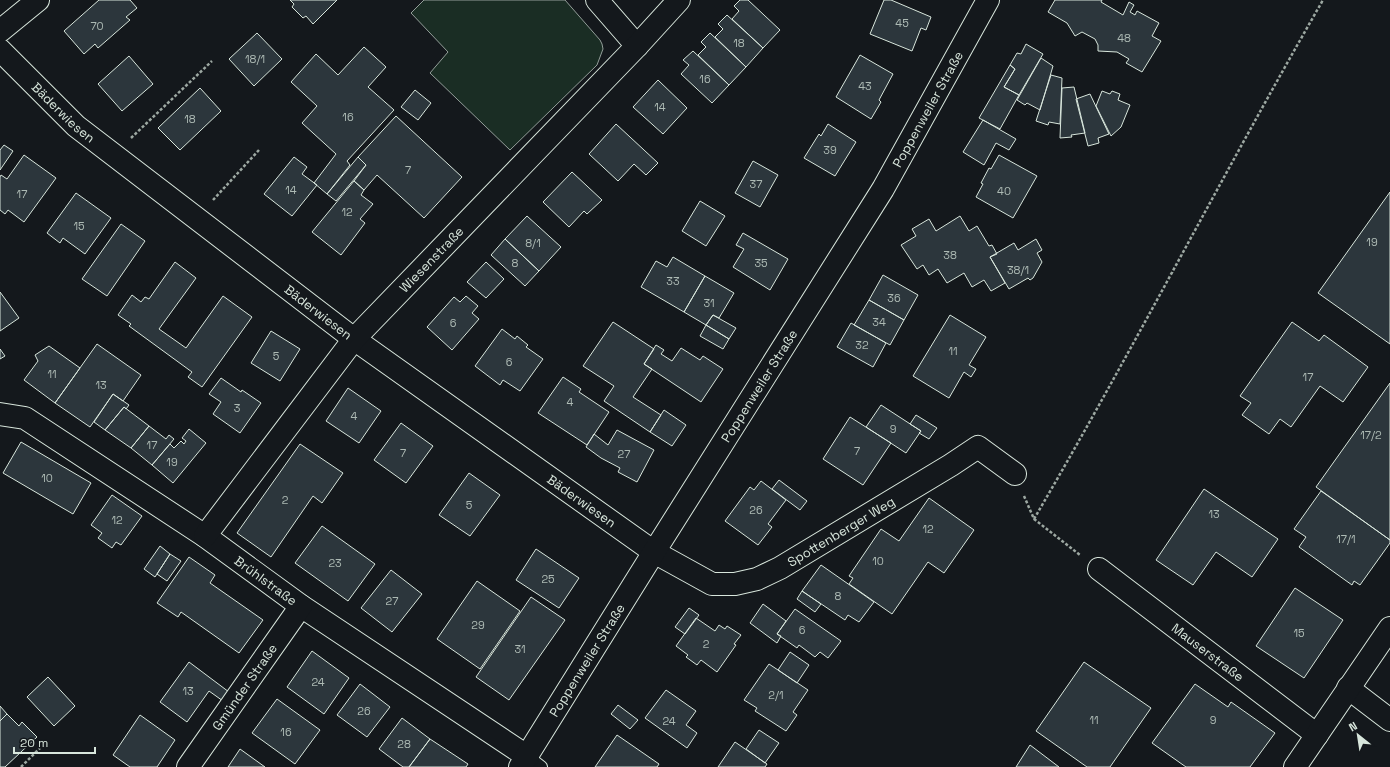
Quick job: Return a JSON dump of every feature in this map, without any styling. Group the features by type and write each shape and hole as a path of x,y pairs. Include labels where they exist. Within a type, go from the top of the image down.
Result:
{"street":[{"path":"0,31 38,0"},
{"path":"597,0 637,46"},
{"name":"Wiesenstraße","path":"206,536 354,339 637,46 679,0"},
{"name":"Poppenweiler Straße","path":"530,764 654,552 883,189 988,0"},
{"name":"Bäderwiesen","path":"0,50 76,126 354,339 654,552"},
{"name":"Brühlstraße","path":"0,414 25,418 206,536 301,606 530,764"},
{"name":"Spottenberger Weg","path":"654,552 712,584 735,584 756,579 780,568 951,465 978,446 1015,474"},
{"name":"Mauserstraße","path":"1099,569 1318,735"},
{"name":"Gmünder Straße","path":"188,767 301,606"},
{"path":"1295,767 1390,628"},
{"path":"1348,688 1390,720"}],"path":[{"path":"1034,520 1081,439 1267,96 1323,0"},
{"path":"114,154 212,61"},
{"path":"197,218 259,150"},
{"path":"1015,474 1034,520 1099,569"},
{"path":"20,767 40,748"}],"green space":[{"path":"424,0 565,0 600,40 603,49 597,65 510,150 430,73 448,52 411,13"}],"building":[{"path":"99,0 130,0 137,8 126,17 130,20 98,48 95,44 84,54 64,31"},
{"path":"290,0 337,0 313,24 306,16 303,18 292,7 294,4"},
{"path":"740,0 748,0 780,30 763,48 732,19 739,11 734,6"},
{"path":"884,0 891,0 931,17 926,30 921,28 912,51 870,34"},
{"path":"1055,0 1102,0 1101,2 1123,15 1129,2 1134,5 1130,12 1135,15 1137,11 1159,23 1152,36 1161,41 1142,72 1126,63 1129,59 1117,52 1098,51 1098,45 1095,39 1082,32 1075,36 1067,23 1048,12"},
{"path":"727,15 763,48 746,67 715,37 723,29 718,24"},
{"path":"257,33 282,59 254,86 229,59"},
{"path":"710,33 746,67 729,85 698,55 706,47 701,42"},
{"path":"1026,44 1043,54 1019,95 1004,87 1015,69 1010,65 1017,53 1021,54"},
{"path":"364,47 386,67 368,87 394,110 347,161 350,165 327,194 314,183 336,154 302,123 317,106 291,82 316,54 338,75"},
{"path":"693,51 729,85 712,103 681,74 689,65 683,60"},
{"path":"860,55 893,74 879,100 881,102 871,119 836,97"},
{"path":"129,56 153,84 122,111 98,84"},
{"path":"1041,58 1053,66 1040,110 1027,103 1025,105 1017,100"},
{"path":"1010,65 1015,69 1004,87 1019,95 1000,129 979,118"},
{"path":"1051,75 1062,78 1060,124 1049,122 1048,125 1036,121"},
{"path":"658,80 687,108 663,134 633,107"},
{"path":"1074,87 1085,133 1071,135 1072,137 1060,138 1062,88"},
{"path":"200,88 221,111 180,150 158,128"},
{"path":"415,90 431,103 418,120 401,107"},
{"path":"1102,91 1110,94 1112,91 1120,94 1118,100 1130,105 1121,127 1111,136 1096,106"},
{"path":"1090,94 1109,134 1098,138 1099,143 1088,146 1076,99"},
{"path":"396,116 462,177 424,218 377,175 364,190 354,181 366,165 358,157"},
{"path":"983,120 1016,139 1009,150 996,143 984,165 963,152"},
{"path":"616,124 658,163 646,175 634,164 618,181 589,154"},
{"path":"828,124 856,142 835,176 804,158 819,134 821,136"},
{"path":"4,145 13,151 0,170 0,150"},
{"path":"24,155 56,178 24,222 8,210 5,214 0,210 0,177 1,175 7,179"},
{"path":"999,155 1037,176 1013,218 976,197 989,168 991,169"},
{"path":"294,157 307,167 302,174 317,185 292,216 264,194"},
{"path":"358,157 366,165 336,201 327,194"},
{"path":"753,161 778,175 760,207 735,193"},
{"path":"572,172 602,200 587,214 584,211 569,227 543,202"},
{"path":"354,181 364,190 361,195 373,204 360,219 365,223 341,255 312,232"},
{"path":"1390,192 1390,344 1318,293"},
{"path":"76,193 111,218 85,254 63,238 60,243 47,233"},
{"path":"700,201 725,216 706,246 682,231"},
{"path":"527,216 561,247 539,271 505,239"},
{"path":"960,216 969,231 977,226 989,246 992,245 997,254 990,257 1005,283 991,291 984,280 972,287 964,273 947,283 938,269 929,275 923,265 917,269 901,245 916,236 912,229 929,219 936,231"},
{"path":"121,224 145,241 107,296 82,279"},
{"path":"743,233 788,259 770,290 733,267 744,249 736,245"},
{"path":"505,239 539,271 525,286 491,255"},
{"path":"1036,239 1042,250 1037,253 1042,262 1033,278 1030,280 1028,278 1009,289 990,257 1014,243 1018,250"},
{"path":"673,257 705,276 684,312 641,287 656,261 667,267"},
{"path":"175,262 196,278 159,329 186,348 223,296 252,317 202,387 188,377 192,372 129,326 131,324 118,315 132,295 141,302 145,297 149,299"},
{"path":"486,262 504,279 486,298 467,282"},
{"path":"883,275 918,295 904,320 869,300"},
{"path":"705,276 734,293 719,318 713,315 706,325 684,312"},
{"path":"0,292 19,318 0,331"},
{"path":"466,296 478,306 472,313 479,319 452,350 427,327 454,297 460,302"},
{"path":"869,300 904,320 890,345 854,325"},
{"path":"713,315 736,328 729,339 706,325"},
{"path":"950,315 986,337 969,365 976,369 971,377 964,372 949,398 913,376"},
{"path":"613,322 654,349 644,364 652,369 633,397 661,415 650,432 604,401 614,386 583,366"},
{"path":"1292,322 1319,341 1324,335 1368,367 1343,402 1320,386 1291,427 1280,419 1269,434 1242,415 1251,403 1240,396"},
{"path":"851,323 886,343 873,367 837,347"},
{"path":"706,325 729,339 723,349 700,336"},
{"path":"502,329 515,339 517,336 528,345 526,347 543,359 520,391 503,380 500,385 475,366"},
{"path":"271,331 300,349 280,381 251,363"},
{"path":"97,344 141,375 123,401 113,394 90,427 55,403"},
{"path":"656,345 664,350 661,354 672,361 681,348 700,360 703,356 723,369 701,402 644,364"},
{"path":"49,346 80,368 55,403 24,380 38,361 35,355"},
{"path":"0,349 5,356 0,359"},
{"path":"563,377 581,389 579,392 609,412 587,445 538,413"},
{"path":"221,378 241,392 242,390 261,403 240,433 213,414 221,402 209,394"},
{"path":"1390,383 1390,540 1316,487"},
{"path":"348,388 381,411 359,443 326,421"},
{"path":"113,394 129,405 126,409 124,407 105,430 94,422"},
{"path":"881,405 921,431 906,453 866,427"},
{"path":"124,407 149,426 131,448 105,430"},
{"path":"664,410 686,425 672,446 650,432"},
{"path":"916,415 937,428 929,439 919,433 921,431 910,424"},
{"path":"850,417 891,443 863,485 823,459"},
{"path":"401,423 433,446 406,483 374,460"},
{"path":"149,426 166,439 169,435 174,439 152,465 131,448"},
{"path":"189,429 206,443 173,483 152,465 170,444 174,448 181,441 184,444 186,441 182,438"},
{"path":"617,430 654,450 637,482 618,472 620,468 601,458 586,447 594,434 608,445"},
{"path":"21,442 91,483 73,514 3,473"},
{"path":"300,444 343,473 322,503 313,496 271,557 237,533"},
{"path":"469,473 500,495 470,536 439,515"},
{"path":"779,480 807,501 800,510 772,489"},
{"path":"761,481 786,500 768,524 772,527 758,545 725,521 750,487 754,490"},
{"path":"1204,489 1278,539 1252,577 1216,552 1193,585 1156,560"},
{"path":"1321,491 1390,540 1390,543 1360,585 1354,581 1352,585 1299,547 1306,537 1294,529"},
{"path":"112,495 142,516 121,545 116,542 112,548 98,538 102,533 91,525"},
{"path":"929,498 974,530 944,573 928,562 892,614 849,584 853,578 849,576 881,529 899,541"},
{"path":"322,526 375,564 348,601 295,563"},
{"path":"160,546 170,554 155,577 144,569"},
{"path":"536,549 579,578 559,608 516,580"},
{"path":"170,554 181,561 167,581 157,574"},
{"path":"189,557 215,575 210,583 263,620 239,653 181,612 178,617 157,603"},
{"path":"821,565 874,602 859,622 848,615 845,620 802,591"},
{"path":"391,570 422,594 392,632 361,608"},
{"path":"477,581 520,611 480,669 437,639"},
{"path":"1295,588 1343,620 1304,678 1256,646"},
{"path":"802,591 821,604 815,612 797,599"},
{"path":"531,597 565,620 509,700 476,677"},
{"path":"763,604 786,621 777,634 781,636 777,643 750,623"},
{"path":"689,608 699,615 685,634 675,627"},
{"path":"795,609 841,641 828,658 820,652 815,657 799,645 797,648 777,634"},
{"path":"696,618 715,631 719,625 725,629 727,626 741,635 734,644 736,645 717,672 701,660 697,665 686,657 688,655 676,646"},
{"path":"312,651 349,678 324,714 287,687"},
{"path":"790,652 809,665 797,683 778,670"},
{"path":"189,662 229,692 223,701 209,691 187,722 160,702"},
{"path":"1084,662 1151,708 1110,767 1087,767 1036,731"},
{"path":"769,664 808,690 793,712 797,715 786,731 755,711 757,708 744,700"},
{"path":"48,677 75,706 54,726 27,697"},
{"path":"360,684 390,707 367,737 337,715"},
{"path":"1195,684 1228,707 1231,702 1275,733 1250,767 1186,767 1152,743"},
{"path":"666,690 696,711 686,725 697,733 687,748 645,718"},
{"path":"277,699 320,730 295,764 252,733"},
{"path":"618,705 638,720 630,729 611,714"},
{"path":"0,706 7,714 0,721"},
{"path":"7,714 19,726 22,722 37,737 5,767 0,767 0,721"},
{"path":"140,715 175,740 157,767 130,767 113,755"},
{"path":"402,718 430,739 409,767 403,767 379,749"},
{"path":"759,730 779,743 765,763 746,749"},
{"path":"617,735 659,764 657,767 595,767"},
{"path":"430,739 468,764 466,767 409,767"},
{"path":"735,742 767,764 765,767 718,767"},
{"path":"1030,745 1059,767 1016,767"},
{"path":"240,749 265,767 228,767"}]}
